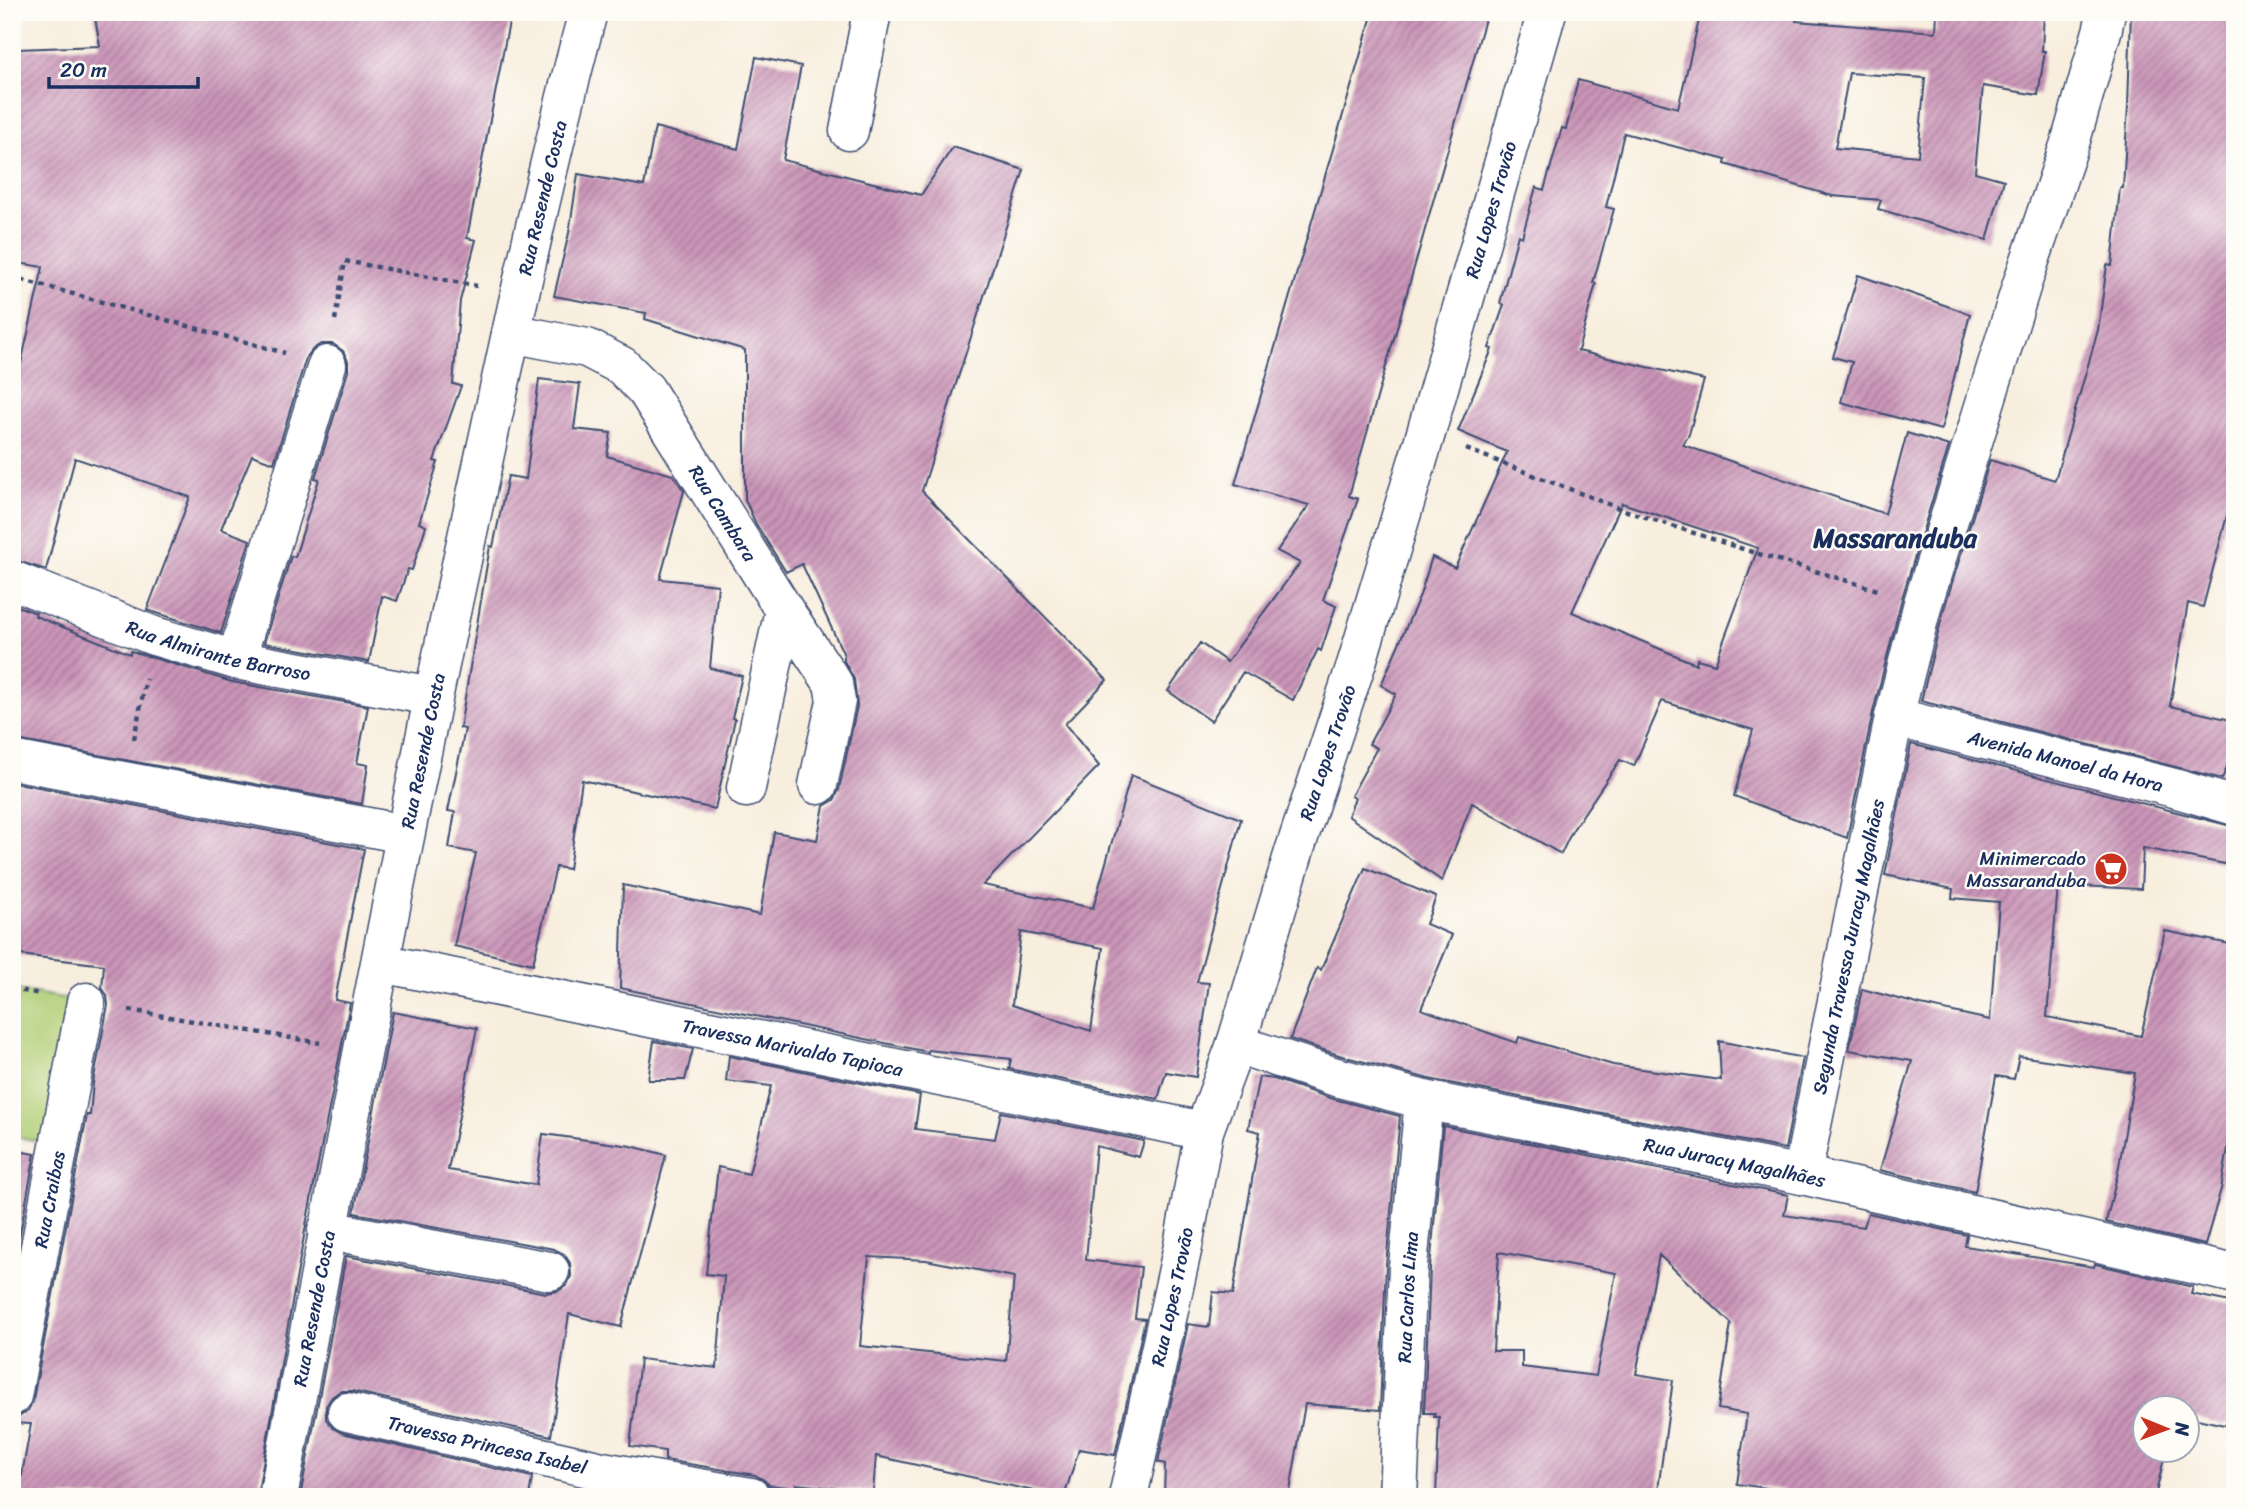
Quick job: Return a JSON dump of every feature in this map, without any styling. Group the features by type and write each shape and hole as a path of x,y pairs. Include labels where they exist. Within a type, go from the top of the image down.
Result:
{"street":[{"name":"Rua Resende Costa","path":"278,1497 338,1231 362,1051 432,696 562,108 588,12"},
{"path":"849,131 872,12"},
{"name":"Rua Lopes Trovão","path":"1128,1497 1183,1246 1204,1131 1236,1044 1294,852 1357,662 1547,12"},
{"name":"Segunda Travessa Juracy Magalhães","path":"1802,1175 1894,717 1923,603 2022,284 2071,140 2106,12"},
{"name":"Rua Cambara","path":"511,333 587,348 622,366 646,390 833,683 836,701 818,785"},
{"path":"236,660 327,365"},
{"name":"Rua Almirante Barroso","path":"12,580 154,636 236,660 432,696"},
{"path":"746,788 784,610"},
{"name":"Avenida Manoel da Hora","path":"1894,717 2235,806"},
{"path":"12,760 405,834"},
{"name":"Travessa Marivaldo Tapioca","path":"381,962 1204,1131"},
{"name":"Rua Craibas","path":"12,1396 86,1002"},
{"name":"Rua Juracy Magalhães","path":"1236,1044 1336,1077 1424,1100 1802,1175 2235,1274"},
{"name":"Rua Carlos Lima","path":"1398,1497 1408,1266 1424,1100"},
{"path":"338,1231 550,1271"},
{"name":"Travessa Princesa Isabel","path":"347,1412 602,1471 644,1487 751,1497"}],"path":[{"path":"12,277 327,365 345,261 520,294"},
{"path":"1426,433 1621,509 1752,552 1923,603"},
{"path":"126,781 154,636"},
{"path":"12,989 362,1051"}],"green space":[{"path":"12,989 86,1002 61,1145 12,1136"}],"building":[{"path":"94,12 511,12 467,238 476,240 460,301 453,384 461,386 434,461 438,462 419,523 426,526 412,570 408,569 397,601 382,596 369,662 264,643 291,556 295,557 319,479 315,478 348,371 348,361 343,351 333,344 321,344 306,358 274,463 252,455 221,529 250,540 221,633 147,610 190,497 75,458 46,570 12,559 12,403 43,267 12,262 12,123 20,124 17,49 100,46"},
{"path":"1373,12 1487,12 1349,496 1358,499 1323,600 1336,606 1321,651 1318,649 1293,700 1243,672 1211,721 1168,691 1200,643 1227,662 1300,563 1277,551 1309,505 1235,484"},
{"path":"1701,12 1798,12 1796,21 1936,32 1937,12 2044,12 2042,51 2045,51 2038,95 1983,86 1975,172 2004,180 1987,240 1878,209 1881,200 1832,196 1725,164 1726,160 1624,133 1606,207 1614,209 1593,283 1596,283 1578,351 1704,380 1689,434 1683,445 1885,514 1907,433 1949,446 1902,598 1873,712 1847,838 1734,796 1753,730 1662,701 1634,766 1620,760 1572,831 1561,854 1472,803 1442,881 1348,816 1355,798 1351,796 1377,748 1369,744 1396,694 1381,685 1420,595 1432,557 1455,568 1507,452 1458,431 1492,349 1489,348 1504,305 1500,303 1518,235 1522,237 1536,187 1544,190 1562,128 1566,129 1578,80 1678,108","holes":["1849,73 1925,78 1918,156 1835,148","1622,503 1758,548 1715,664 1697,659 1696,664 1572,612"]},
{"path":"2131,12 2235,12 2235,485 2203,607 2188,603 2170,706 2235,721 2235,748 2222,779 1921,701 1944,609 1990,460 2055,480 2098,330 2107,265 2112,266 2120,188 2123,188"},
{"path":"756,57 801,66 783,160 921,195 953,147 1024,170 922,491 1107,680 1065,724 1099,766 983,885 1093,908 1131,775 1241,819 1197,982 1209,983 1196,1077 1166,1072 1158,1099 1009,1069 1011,1059 928,1052 620,988 623,885 760,915 774,832 817,840 824,806 834,800 839,790 857,706 854,679 802,564 786,572 756,524 745,500 745,350 645,319 646,313 554,296 569,233 578,174 644,186 655,127 738,149","holes":["1021,932 1103,948 1091,1031 1012,1005"]},
{"path":"1858,275 1970,314 1941,430 1841,402 1852,362 1833,357"},
{"path":"539,379 580,384 574,429 611,433 607,456 673,475 684,491 660,579 718,585 710,668 742,676 715,809 582,780 569,869 556,867 533,964 454,946 476,853 449,848 455,812 448,811 465,729 460,728 490,546 493,547 508,476 526,479"},
{"path":"12,604 130,654 131,651 232,682 368,706 357,763 368,765 362,804 12,739"},
{"path":"1911,744 2235,827 2235,866 2143,848 2141,889 2058,885 2047,1017 2141,1036 2165,931 2235,945 2235,1108 2221,1189 2205,1245 2106,1222 2118,1172 2135,1073 2019,1056 2014,1079 1996,1076 1975,1192 1880,1170 1912,1061 1849,1050 1862,989 1990,1020 1999,902 1952,898 1953,889 1885,875"},
{"path":"12,782 364,849 335,1000 350,1003 306,1225 257,1497 18,1497 31,1424 12,1423 12,1417 28,1411 33,1400 87,1115 90,1115 93,1083 108,1005 107,995 102,988 104,965 12,954"},
{"path":"1365,868 1436,897 1426,924 1452,935 1421,1009 1517,1043 1519,1037 1613,1065 1721,1080 1719,1041 1803,1058 1785,1149 1429,1079 1290,1039 1317,968 1321,970"},
{"path":"393,1012 477,1028 448,1170 536,1185 543,1134 631,1146 666,1155 621,1327 569,1314 551,1436 352,1391 340,1391 326,1406 326,1419 333,1428 342,1433 532,1477 529,1497 300,1497 346,1256 546,1293 558,1291 567,1285 571,1276 570,1263 564,1254 554,1249 354,1213"},
{"path":"654,1041 693,1049 685,1080 648,1080"},
{"path":"729,1056 920,1095 915,1129 995,1139 1001,1112 1144,1141 1139,1157 1096,1146 1086,1260 1141,1267 1135,1318 1145,1319 1115,1455 1079,1449 1064,1497 1061,1497 876,1456 873,1492 796,1484 795,1488 769,1485 755,1475 665,1460 665,1451 630,1446 640,1359 717,1368 724,1276 706,1274 718,1167 749,1174 771,1086 726,1081","holes":["869,1257 926,1260 1014,1277 1006,1361 860,1346"]},
{"path":"1259,1077 1400,1116 1386,1265 1380,1410 1305,1404 1289,1497 1164,1497 1165,1464 1158,1462 1188,1324 1209,1327 1213,1292 1233,1294 1260,1132 1248,1129"},
{"path":"1443,1126 1788,1195 1784,1215 1864,1227 1868,1213 1967,1235 1965,1246 2094,1267 2095,1264 2193,1287 2191,1294 2235,1303 2235,1397 2229,1426 2202,1420 2202,1394 2132,1394 2132,1464 2163,1464 2155,1497 1787,1497 1788,1491 1737,1484 1747,1414 1718,1409 1731,1323 1659,1255 1636,1374 1673,1380 1657,1497 1436,1497 1439,1417 1434,1417 1435,1413 1424,1413 1430,1268","holes":["1499,1252 1616,1273 1596,1376 1522,1367 1522,1351 1493,1351"]},
{"path":"12,1150 35,1154 12,1276"}],"place":[{"name":"Minimercado Massaranduba","path":"2111,869"}],"district":[{"name":"Massaranduba","path":"1895,538"}]}
